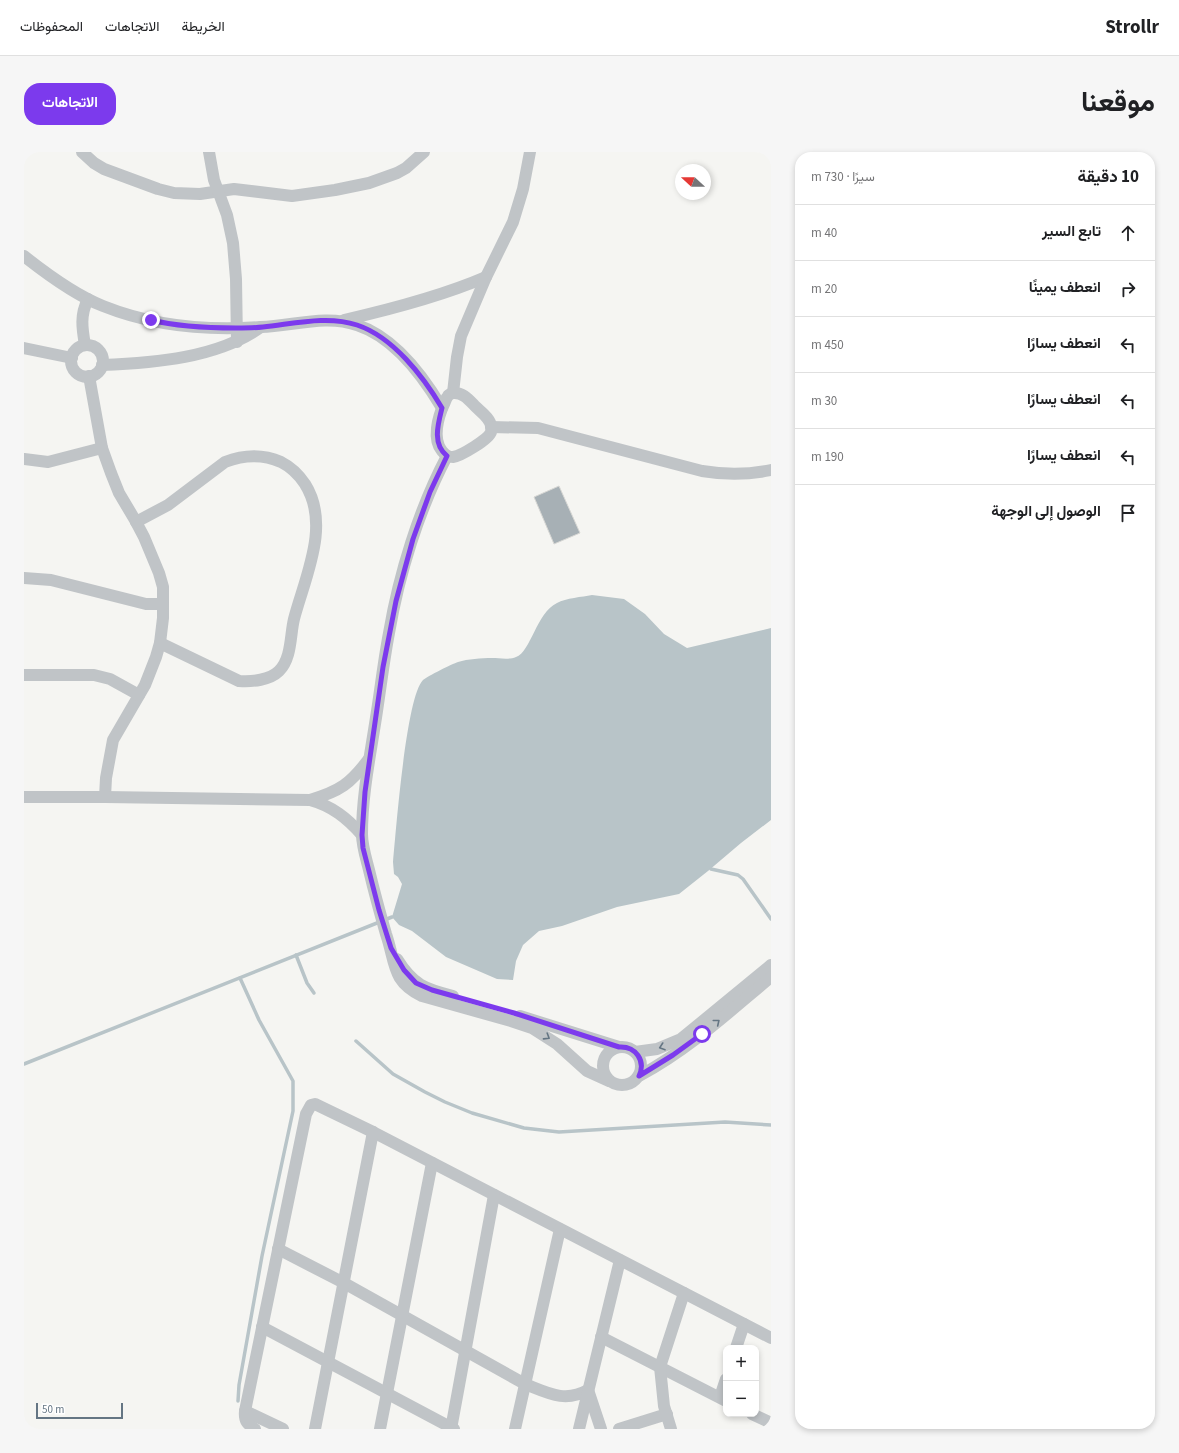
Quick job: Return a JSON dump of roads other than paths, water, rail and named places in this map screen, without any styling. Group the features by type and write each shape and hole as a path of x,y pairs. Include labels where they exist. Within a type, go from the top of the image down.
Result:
{"street":[{"path":"82,152 99,166 158,189 174,193 192,195 217,191 239,190 292,196 347,188 369,183 397,173 411,164 424,152"},
{"path":"209,152 217,191 231,230 233,243 236,279 237,342"},
{"path":"453,393 460,341 486,276 516,216 530,152"},
{"path":"24,256 56,280 88,299 119,312 165,323 193,327 262,328 318,321 341,321 456,289 486,276"},
{"path":"85,345 82,330 82,314 88,299"},
{"path":"341,321 368,329 390,345 408,361 425,381 442,408"},
{"path":"102,365 148,362 206,351 237,342 262,328"},
{"path":"85,345 92,346 99,350 102,357 102,365 98,372 89,376 84,376 77,372 72,366 72,358 75,351 85,345"},
{"path":"24,348 72,358"},
{"path":"89,376 102,448 119,493 136,522 162,581 163,604 160,643 156,657 139,695 113,740 106,778 106,797"},
{"path":"453,393 458,393 469,399 490,421 491,432 487,438 466,452 452,457 447,456 439,447 437,440 442,408 448,396 453,393"},
{"path":"491,427 538,428 718,474 744,474 771,470"},
{"path":"24,459 48,462 102,448"},
{"path":"136,522 168,505 225,462 250,456 276,460 291,468 308,489 315,506 316,529 313,553 294,619 287,656 280,670 264,679 246,682 239,681 160,643"},
{"path":"447,456 430,492 420,519 396,601 389,632 365,792 362,835 363,848 379,910 391,948 393,963 400,979 405,985 430,999 532,1028 557,1044 587,1071 616,1085 625,1086 668,1059 702,1034 771,977"},
{"path":"24,578 51,580 146,604 163,604"},
{"path":"24,675 94,675 110,679 139,695"},
{"path":"310,800 336,791 346,785 356,776 370,758"},
{"path":"24,797 310,800 320,802 336,811 362,835"},
{"path":"391,948 404,970 416,983 423,987 436,992 514,1013 619,1047 628,1047 635,1052 641,1063 639,1076"},
{"path":"635,1052 657,1050 681,1039 771,965"},
{"path":"609,1081 604,1074 603,1060 611,1050 619,1047"},
{"path":"255,1429 245,1422 245,1411 306,1114 311,1105 315,1104 373,1132 771,1338"},
{"path":"315,1429 373,1132"},
{"path":"380,1429 432,1163"},
{"path":"262,1327 452,1429 494,1195"},
{"path":"515,1429 560,1229"},
{"path":"278,1249 344,1283 525,1384 555,1396 579,1395 588,1390"},
{"path":"579,1429 620,1260"},
{"path":"671,1429 661,1386 660,1367 684,1293"},
{"path":"737,1345 744,1324"},
{"path":"601,1337 723,1399"},
{"path":"588,1390 601,1429"},
{"path":"245,1411 283,1429"},
{"path":"619,1429 667,1414"},
{"path":"758,1417 771,1424"}],"waterway":[{"path":"711,869 738,875 743,879 771,919"},
{"path":"24,1064 392,917"},
{"path":"296,955 307,983 314,993"},
{"path":"238,1401 239,1385 262,1256 293,1111 293,1081 259,1020 240,978"},
{"path":"356,1041 393,1074 425,1092 472,1113 524,1128 559,1132 725,1122 771,1125"}]}
